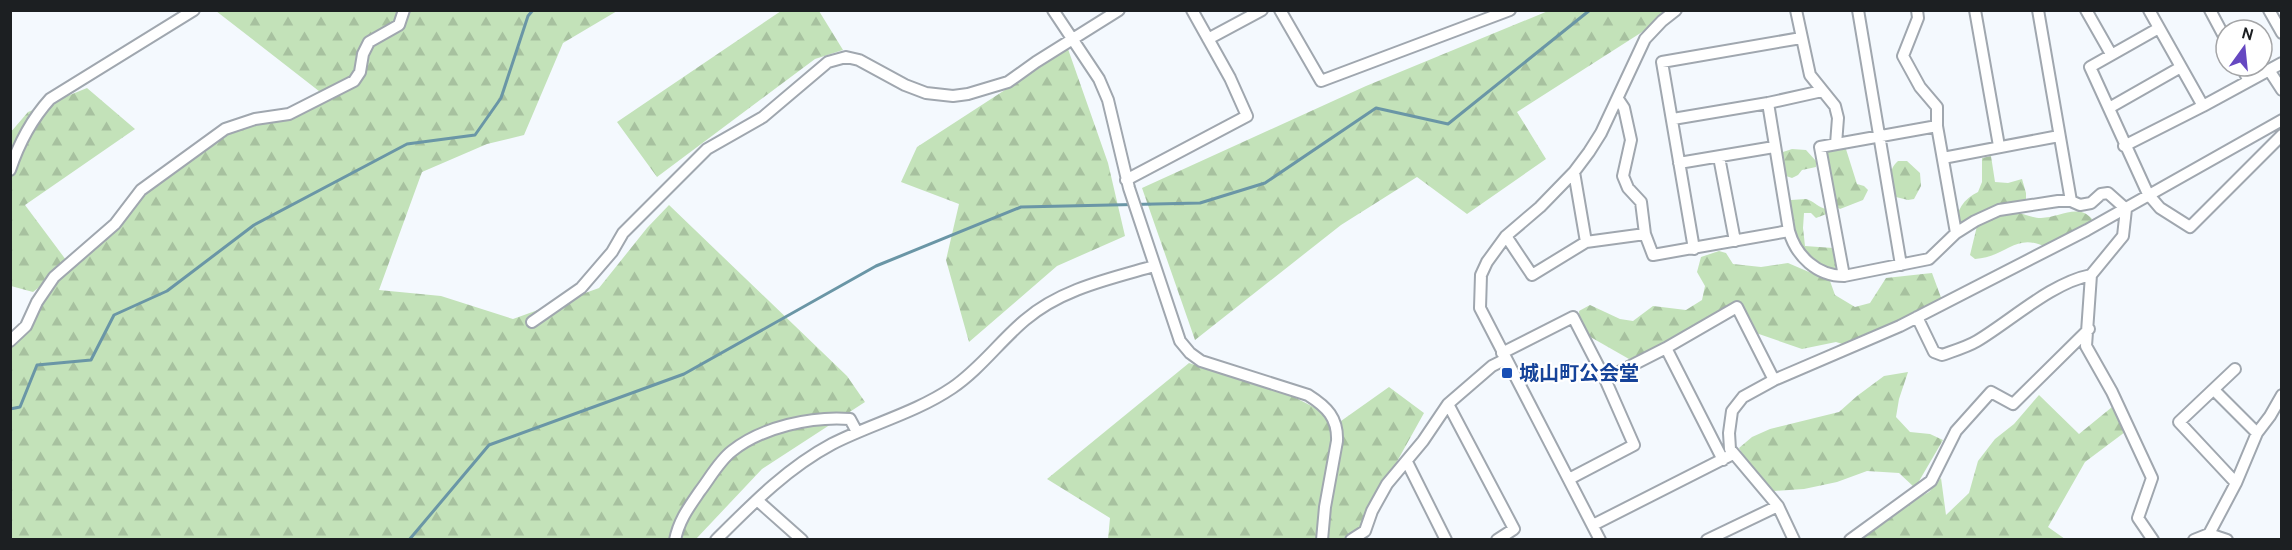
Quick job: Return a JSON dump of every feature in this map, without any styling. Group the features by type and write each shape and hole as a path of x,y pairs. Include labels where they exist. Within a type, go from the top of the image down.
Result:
{"street":[{"path":"10,170 28,128 36,114 50,99 194,10"},
{"path":"10,341 26,326 54,277 115,224 141,190 225,129 255,118 289,114 354,81 360,72 363,54 369,42 399,25 404,10"},
{"path":"1053,10 1099,79 1108,99 1127,184 1180,341 1201,361 1308,395 1324,405 1335,418 1337,441 1325,507 1322,540"},
{"path":"532,322 581,288 612,252 623,233 707,149 763,117 828,62 846,57 859,60 905,85 926,93 953,96 982,91 1008,82 1119,10"},
{"path":"1127,184 1247,116 1230,78 1192,10"},
{"path":"1208,39 1263,10"},
{"path":"1280,10 1321,81 1510,10"},
{"path":"1600,539 1480,308 1481,275 1487,262 1506,236 1540,207 1574,172 1601,133 1645,39 1676,10"},
{"path":"1796,10 1809,75 1836,106 1838,118 1836,144"},
{"path":"1858,10 1901,265"},
{"path":"1917,10 1918,18 1904,56 1920,87 1936,107 1942,159 1956,233"},
{"path":"1975,10 1999,146"},
{"path":"2038,10 2071,201"},
{"path":"2086,10 2111,54"},
{"path":"2149,10 2203,106"},
{"path":"2268,10 2282,33"},
{"path":"2159,28 2090,67 2124,146 2148,194 2160,208 2190,227 2282,135"},
{"path":"1694,249 1662,62 1801,38"},
{"path":"2109,108 2181,67"},
{"path":"2274,77 2282,90"},
{"path":"2124,146 2255,78"},
{"path":"1672,119 1768,103 1822,91"},
{"path":"1618,99 1624,108 1631,140 1623,176 1628,188 1641,202 1645,234 1653,255 1789,231"},
{"path":"1768,103 1792,243 1811,265 1832,276 1844,276 1929,259 1956,233 1975,221 2019,205 2058,201 2071,201 2080,205 2091,203 2101,195 2108,193 2126,209"},
{"path":"1794,539 1778,506 1730,449 1729,433 1732,411 1743,397 1774,380 1917,317 2126,209 2148,194 2282,120"},
{"path":"1844,276 1820,147 1937,126"},
{"path":"1942,159 1999,146 2060,136"},
{"path":"1679,163 1774,147"},
{"path":"1719,157 1735,242"},
{"path":"1574,172 1586,242"},
{"path":"2126,209 2123,236 2091,275 2086,346 2112,392 2152,478 2138,518 2152,540"},
{"path":"1506,236 1532,275 1586,242 1645,234"},
{"path":"716,540 756,500 803,462 857,432 929,402 951,389 977,368 1023,321 1059,296 1086,285 1154,266"},
{"path":"1917,317 1934,352 1942,355 1974,343 2076,278 2091,275"},
{"path":"1605,379 1666,348 1737,307 1774,380"},
{"path":"1351,540 1367,535 1372,511 1387,484 1407,462 1448,404 1504,356 1573,317 1605,379 1634,445 1569,479"},
{"path":"1850,540 1931,481 1956,431 1991,392 2013,404 2089,329"},
{"path":"1666,348 1723,460"},
{"path":"2235,369 2179,422 2236,483"},
{"path":"2214,390 2258,433"},
{"path":"2209,534 2236,483 2258,433 2282,395"},
{"path":"1448,404 1514,529 1497,540"},
{"path":"675,540 678,526 685,513 725,458 746,442 782,427 810,419 850,418 857,432"},
{"path":"1593,525 1733,454"},
{"path":"1407,462 1446,540"},
{"path":"756,500 802,540"},
{"path":"1707,540 1778,506"},
{"path":"2194,540 2209,534 2227,540"}],"green space":[{"path":"216,11 617,11 563,43 524,135 487,144 422,172 379,290 441,296 513,319 599,288 647,228 669,205 847,376 865,402 762,469 696,539 11,539 11,340 64,268 33,292 11,286 10,133 28,112 87,88 135,129 25,205 69,264 145,189 225,129 324,95"},
{"path":"781,11 819,11 843,50 815,59 657,177 617,122"},
{"path":"1548,11 1675,11 1517,112 1546,159 1467,214 1417,177 1341,225 1195,340 1142,188 1366,86"},
{"path":"1068,49 1108,163 1125,236 1057,266 969,342 946,260 959,204 901,182 917,147"},
{"path":"1845,146 1857,184 1868,190 1863,200 1840,209 1832,204 1823,149"},
{"path":"1792,149 1806,150 1816,161 1816,167 1802,170 1792,178 1783,175 1779,159 1783,152"},
{"path":"1991,156 1995,182 2008,183 2022,179 2026,193 2026,205 2012,211 2041,218 2081,212 2092,219 2087,230 2049,249 2038,244 2020,243 1996,254 1975,259 1970,255 1977,226 1956,229 1957,217 1964,202 1978,192 1982,182 1982,158"},
{"path":"1898,161 1907,161 1920,173 1921,186 1914,199 1908,200 1892,196 1891,173"},
{"path":"1806,199 1826,209 1829,213 1816,218 1811,213 1804,213 1805,246 1833,248 1837,258 1835,272 1820,267 1802,256 1794,241 1787,205 1791,200"},
{"path":"1719,251 1726,253 1733,264 1761,267 1788,263 1830,281 1835,295 1855,307 1870,303 1886,278 1932,273 1943,303 1852,347 1836,342 1802,349 1756,333 1739,303 1681,339 1629,359 1580,331 1579,311 1590,305 1620,319 1633,321 1653,306 1686,310 1702,300 1705,286 1697,272 1701,257"},
{"path":"1189,363 1292,396 1341,421 1389,387 1424,413 1360,528 1343,539 1108,539 1110,518 1047,479"},
{"path":"1908,372 1896,417 1910,432 1930,434 1943,440 1915,488 1899,473 1867,471 1837,482 1804,489 1774,491 1752,470 1739,448 1752,437 1770,429 1839,412 1884,376"},
{"path":"2039,395 2079,434 2117,403 2129,429 2085,462 2048,527 2065,539 1859,540 1896,510 1929,492 1941,478 1946,515 1969,493 1978,461 1995,439 2014,424"}],"waterway":[{"path":"10,409 20,407 37,365 91,360 114,315 167,291 254,225 407,144 475,135 501,98 528,16 533,10"},
{"path":"409,540 489,445 684,374 876,266 1021,207 1200,203 1265,183 1376,108 1448,124 1590,10"}],"place":[{"name":"城山町公会堂","path":"1507,373"}]}
